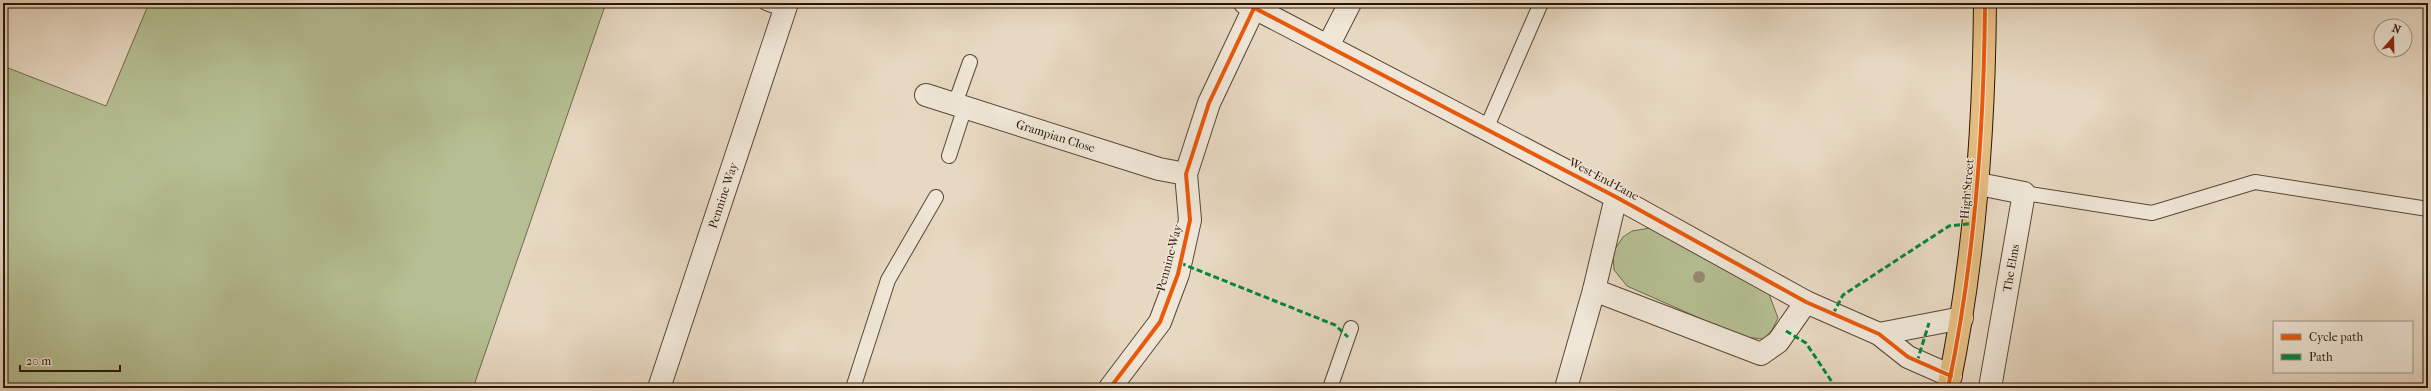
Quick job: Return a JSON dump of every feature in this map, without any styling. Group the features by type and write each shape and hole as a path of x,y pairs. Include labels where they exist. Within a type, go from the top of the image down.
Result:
{"main road":[{"name":"High Street","path":"1950,382 1962,318 1979,184 1984,73 1985,3"}],"street":[{"path":"1328,46 1350,3"},
{"name":"Pennine Way","path":"659,388 780,5"},
{"name":"West End Lane","path":"1249,6 1616,197 1806,302 1879,334 1908,357 1950,382"},
{"name":"Pennine Way","path":"1110,388 1160,322 1178,274 1190,220 1186,174 1209,103 1249,6"},
{"name":"Grampian Close","path":"926,95 1159,169 1186,174"},
{"path":"1979,184 2024,193"},
{"name":"The Elms","path":"1990,388 2024,193"},
{"path":"1566,388 1594,290 1616,197"},
{"path":"1594,290 1761,354 1778,342 1806,302"},
{"path":"1879,334 1962,318"}],"lane":[{"path":"1486,129 1541,3"},
{"path":"949,156 970,62"},
{"path":"2024,193 2152,214 2255,182 2428,209"},
{"path":"853,388 888,280 936,197"},
{"path":"1330,388 1351,328"}],"green space":[{"path":"149,3 606,3 473,388 3,388 3,66 106,106"},
{"path":"1650,228 1769,294 1778,318 1772,330 1764,339 1742,337 1627,286 1614,270 1613,252 1623,237 1632,231"}],"marked path":[{"path":"1833,314 1843,295 1949,226 1975,223"},
{"path":"1180,263 1335,325 1348,337"},
{"path":"1917,362 1929,323"},
{"path":"1786,331 1806,343 1836,388"}],"cycle path":[{"path":"1245,3 1616,197 1806,302 1879,334 1908,357 1951,376"},
{"path":"1948,388 1965,293 1976,197 1983,100 1985,3"},
{"path":"1110,388 1160,322 1178,274 1190,220 1186,174 1209,103 1254,8"}]}
